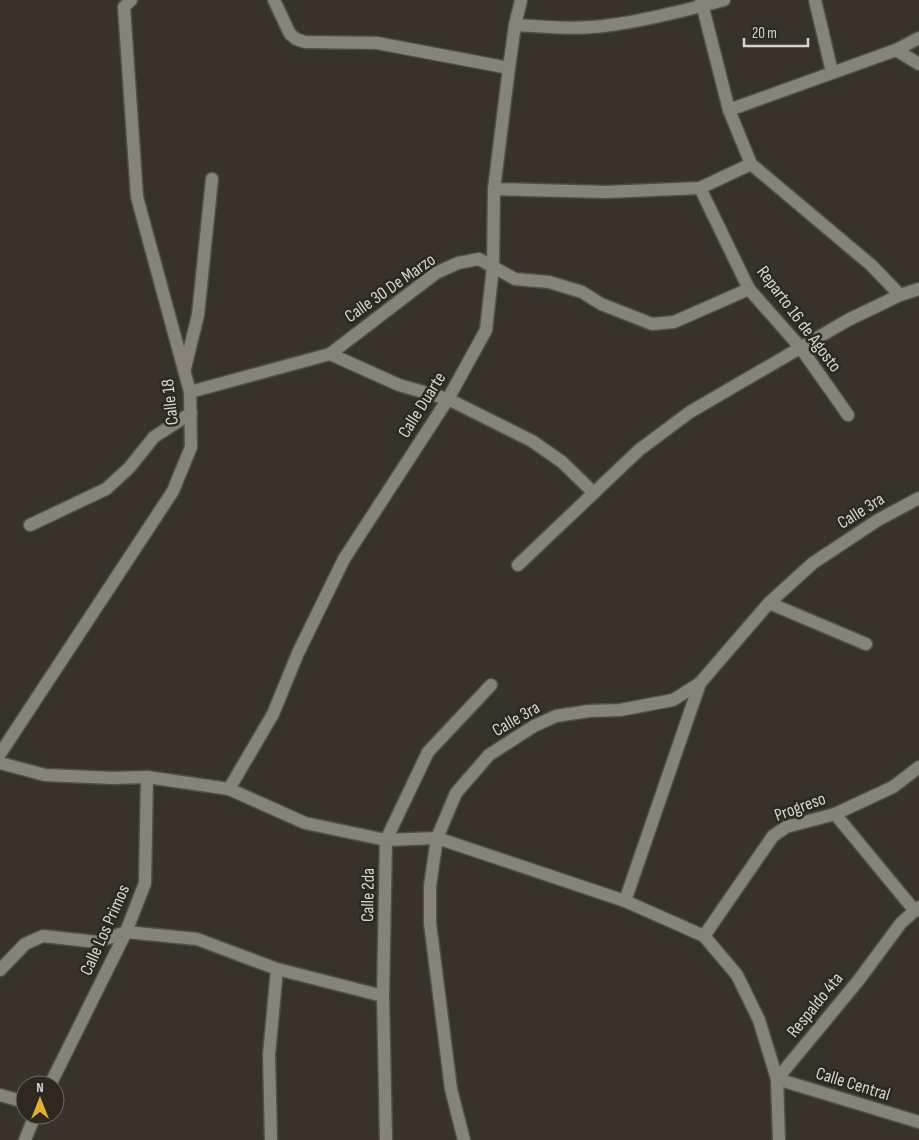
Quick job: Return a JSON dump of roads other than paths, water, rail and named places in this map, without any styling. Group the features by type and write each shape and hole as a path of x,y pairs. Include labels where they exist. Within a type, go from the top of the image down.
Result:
{"street":[{"path":"274,0 290,34 296,39 305,42 377,43 508,68"},
{"name":"Calle Duarte","path":"229,789 273,714 298,653 344,559 448,398 486,330 493,267 494,189 508,68 521,0"},
{"path":"515,25 560,28 610,25 701,3 724,0"},
{"path":"815,0 832,72"},
{"name":"Calle 18","path":"0,754 173,490 191,447 190,392 137,197 126,2"},
{"path":"701,3 729,110 751,164 871,265 900,295"},
{"path":"729,110 896,50 919,38"},
{"path":"896,50 919,64"},
{"path":"494,189 606,192 700,188 751,164"},
{"path":"185,370 198,315 212,179"},
{"name":"Reparto 16 de Agosto","path":"700,188 749,289 800,347 848,414"},
{"name":"Calle 30 De Marzo","path":"190,392 330,354 436,273 458,264 479,259 515,279 548,282 582,292 601,304 652,324 674,322 749,289"},
{"path":"518,565 639,450 690,412 848,320 900,295 919,289"},
{"path":"330,354 399,385 448,398 532,441 562,462 594,493"},
{"path":"30,525 106,489 129,468 154,437 190,414"},
{"name":"Calle 3ra","path":"464,1140 451,1089 430,923 430,886 437,838 456,793 488,755 534,726 556,716 588,711 620,710 673,700 700,683 768,603 813,563 878,520 919,498"},
{"path":"768,603 866,644"},
{"path":"625,901 700,683"},
{"name":"Calle 2da","path":"386,1140 383,996 386,840 428,752 491,685"},
{"path":"0,763 45,775 113,778 147,777 229,789 305,823 386,840 437,838 625,901 704,936 737,975 759,1020 777,1079 779,1140"},
{"name":"Progreso","path":"704,936 773,836 786,828 835,814 893,787 919,767"},
{"name":"Calle Los Primos","path":"55,1075 126,932 145,883 147,777"},
{"path":"835,814 917,909"},
{"name":"Respaldo 4ta","path":"777,1079 858,981 901,923 917,909"},
{"path":"0,970 25,944 43,936 97,942 126,932 197,939 277,969 383,996"},
{"path":"271,1140 268,1055 277,969"},
{"name":"Calle Central","path":"777,1079 919,1122"},
{"path":"0,1095 15,1099"},
{"path":"25,1140 32,1125"}]}
